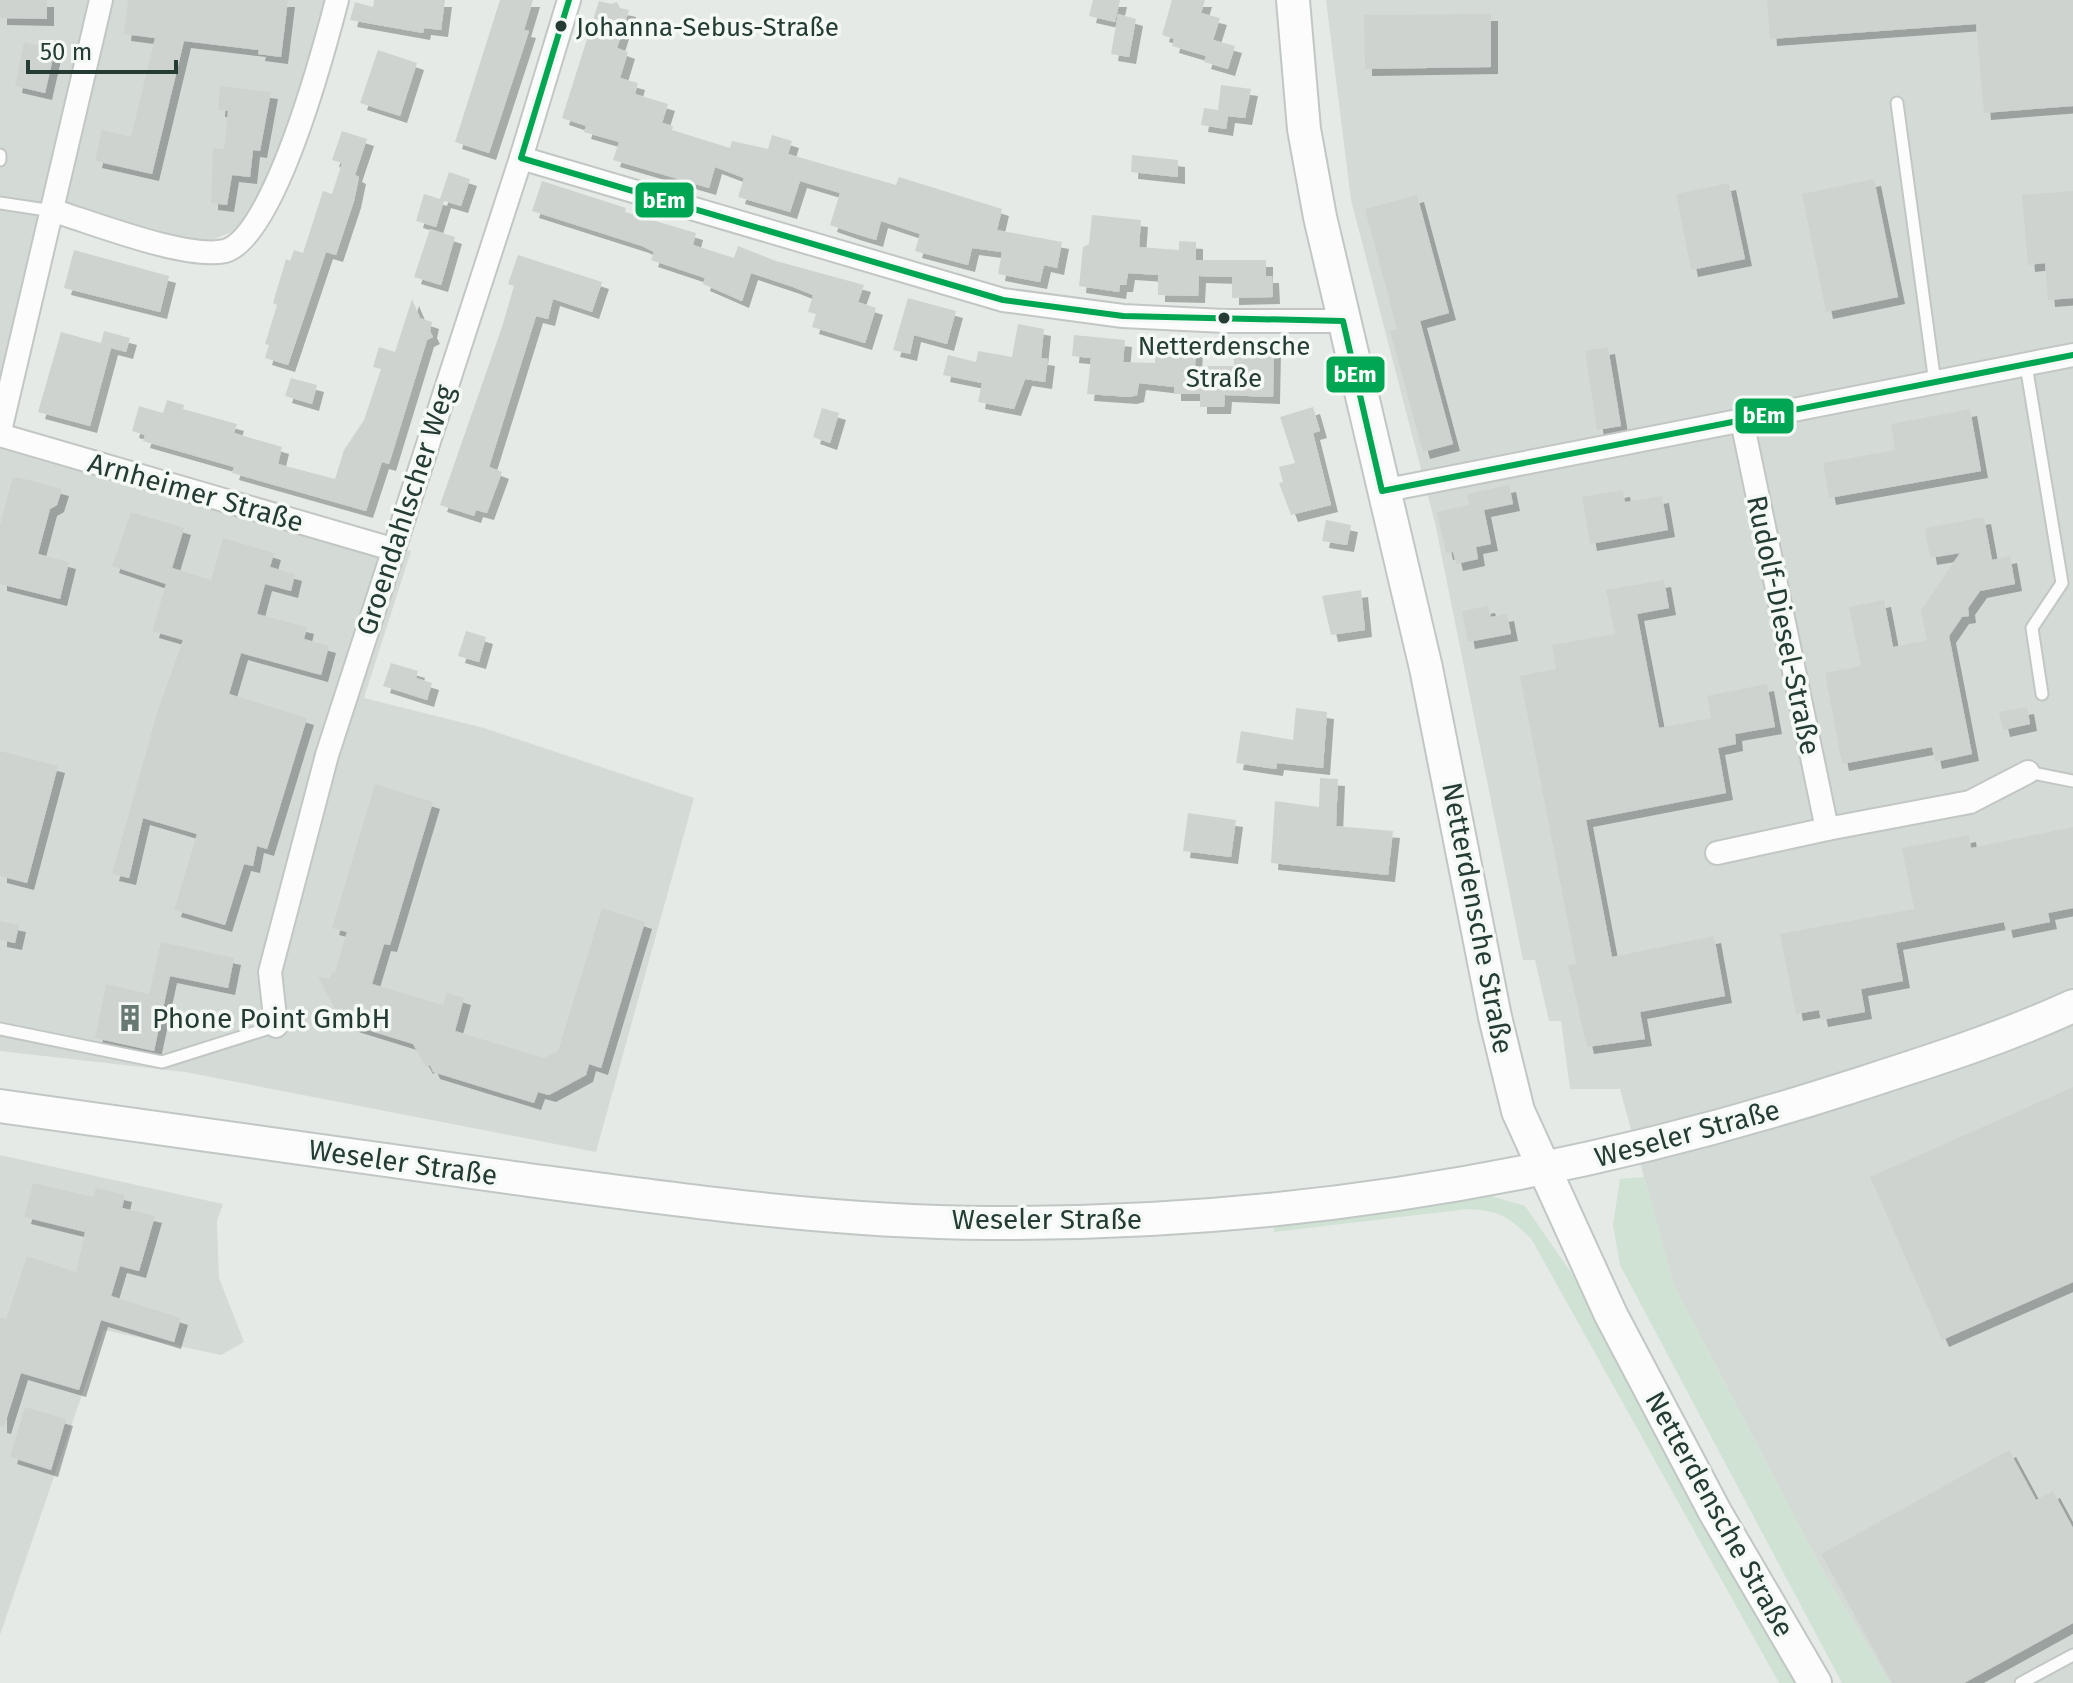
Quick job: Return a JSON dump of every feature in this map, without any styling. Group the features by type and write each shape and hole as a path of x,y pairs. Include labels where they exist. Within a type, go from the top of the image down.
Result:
{"main road":[{"name":"Netterdensche Straße","path":"1293,0 1304,129 1343,321 1426,668 1495,1017 1518,1111 1541,1168 1611,1315 1708,1498 1815,1683"},
{"name":"Weseler Straße","path":"0,1106 770,1210 987,1223 1162,1219 1321,1206 1436,1190 1745,1121 2027,1027 2073,1006"}],"street":[{"path":"0,433 101,0"},
{"path":"54,211 177,248 210,253 241,245 256,227 269,202 300,121 337,0"},
{"name":"Groendahlscher Weg","path":"276,1026 270,972 327,755 521,158 569,0"},
{"path":"521,158 1003,300 1123,316 1224,321 1343,321"},
{"path":"1382,491 2073,355"},
{"name":"Rudolf-Diesel-Straße","path":"1742,421 1827,829"},
{"name":"Arnheimer Straße","path":"0,433 392,549"},
{"path":"1717,853 1970,802 2028,772"}],"lane":[{"path":"1897,103 1935,383"},
{"path":"0,203 54,211"},
{"path":"2026,365 2062,583 2032,628 2042,694"},
{"path":"2028,772 2073,781"},
{"path":"0,1029 162,1062 276,1026"},
{"path":"2021,1683 2073,1655"}],"shaded area":[{"path":"0,0 331,0 323,34 251,224 207,242 58,220 8,435 411,551 364,698 484,728 694,798 596,1152 185,1072 0,1051"},
{"path":"1326,0 2073,0 2073,1683 1890,1683 1821,1568 1673,1284 1620,1089 1570,1089 1561,1021 1549,1021 1535,960 1523,960 1435,523 1351,200"},
{"path":"0,1155 223,1204 217,1221 219,1278 244,1342 221,1355 104,1330 0,1635"}],"green space":[{"path":"1644,1177 1673,1284 1821,1568 1890,1683 1842,1683 1620,1265 1613,1225 1620,1179"},
{"path":"1488,1195 1525,1206 1581,1287 1799,1683 1779,1683 1532,1240 1517,1226 1489,1211 1468,1209 1274,1232 1275,1223"}],"building":[{"path":"0,0 47,0 47,19 0,18"},
{"path":"128,0 288,0 281,57 258,54 259,50 184,41 152,174 95,161 102,130 131,137 155,38 124,34"},
{"path":"374,0 445,0 441,30 424,28 423,33 350,20 355,2 373,7"},
{"path":"500,0 533,0 524,30 529,31 489,153 455,142"},
{"path":"1093,0 1120,0 1115,22 1089,16"},
{"path":"1172,0 1205,0 1201,13 1220,18 1213,40 1235,46 1228,69 1204,62 1206,56 1172,46 1174,39 1162,35"},
{"path":"1767,0 2073,0 2073,106 1984,113 1976,24 1770,39"},
{"path":"599,1 617,2 620,8 629,10 617,48 628,52 620,78 638,83 635,94 668,104 662,123 673,126 672,130 730,148 732,141 768,149 772,135 792,141 788,154 896,185 899,177 1002,209 997,230 1062,242 1057,268 1044,265 1040,282 998,274 1002,252 972,248 968,265 915,251 920,234 881,221 876,240 853,233 830,225 840,193 800,181 790,212 738,197 744,178 715,167 709,188 613,160 619,142 584,132 586,126 562,118"},
{"path":"1118,14 1136,19 1129,57 1111,54"},
{"path":"1491,14 1491,67 1365,69 1364,15"},
{"path":"24,42 55,49 45,93 15,86"},
{"path":"378,50 417,63 400,116 360,103"},
{"path":"1221,85 1251,89 1245,118 1228,116 1226,129 1201,125 1204,108 1218,110"},
{"path":"220,86 271,92 260,151 253,150 250,177 232,175 227,205 211,203 213,148 224,149 228,111 218,110"},
{"path":"342,131 367,139 355,175 359,177 354,201 336,255 326,252 288,365 265,358 269,345 265,344 277,305 273,303 286,259 290,261 294,250 303,253 323,191 332,194 342,163 332,160"},
{"path":"1132,155 1178,160 1178,177 1131,172"},
{"path":"449,172 470,179 461,206 444,201 436,227 416,221 424,194 440,199"},
{"path":"1874,179 1898,297 1826,312 1802,194"},
{"path":"542,181 626,208 625,212 696,233 693,245 734,258 738,246 776,261 864,285 858,302 876,308 865,343 812,327 816,314 808,312 813,295 793,287 751,273 742,301 703,284 705,278 651,260 654,252 642,246 532,211"},
{"path":"1729,183 1745,259 1691,270 1676,194"},
{"path":"2073,191 2073,298 2048,300 2045,263 2028,265 2022,195"},
{"path":"1417,195 1449,313 1420,321 1453,444 1423,452 1390,331 1397,329 1365,209"},
{"path":"1092,215 1141,220 1139,247 1179,250 1179,241 1196,242 1196,260 1266,260 1266,276 1272,276 1273,297 1232,298 1232,277 1199,276 1198,296 1158,295 1158,275 1128,273 1126,285 1120,285 1119,292 1079,286 1083,247 1089,244"},
{"path":"430,229 455,237 441,285 414,277"},
{"path":"74,250 169,276 160,312 64,288"},
{"path":"518,255 602,282 592,312 553,299 548,319 536,316 489,467 502,472 487,513 476,510 474,516 440,505 502,327 514,286 508,284"},
{"path":"908,298 956,311 947,344 914,335 910,354 893,350"},
{"path":"412,299 420,318 432,322 430,331 433,337 427,340 389,464 382,462 366,511 232,473 234,467 143,441 145,435 132,431 139,406 163,413 167,400 184,405 183,409 237,424 234,433 282,447 278,464 335,479 344,450 364,420 381,369 373,367 379,347 395,352"},
{"path":"1018,324 1044,329 1041,358 1048,359 1045,382 1025,379 1014,409 978,402 982,383 943,375 948,355 976,362 978,351 1012,357"},
{"path":"104,331 130,338 126,352 111,348 90,426 38,412 61,332 101,343"},
{"path":"1074,335 1125,340 1123,362 1155,363 1156,343 1196,344 1195,366 1234,366 1233,345 1274,344 1273,397 1225,395 1224,407 1200,407 1200,394 1174,394 1174,387 1139,383 1137,395 1130,397 1087,394 1091,358 1072,356"},
{"path":"1608,347 1621,426 1597,430 1585,351"},
{"path":"291,378 317,385 312,404 285,396"},
{"path":"1313,407 1320,431 1313,433 1331,505 1291,515 1279,483 1283,482 1279,467 1295,463 1280,417"},
{"path":"822,408 839,413 830,443 813,437"},
{"path":"1970,409 1981,471 1829,498 1823,463 1895,450 1891,424"},
{"path":"17,477 62,489 57,505 50,509 38,554 69,562 60,599 0,584 0,525 12,480"},
{"path":"1509,485 1513,504 1484,510 1491,544 1476,547 1478,559 1456,564 1453,552 1446,553 1437,512 1469,505 1467,494"},
{"path":"1623,490 1625,502 1662,496 1668,530 1590,544 1582,497"},
{"path":"131,512 184,528 172,568 211,580 223,538 274,553 270,567 295,574 291,591 265,584 257,614 307,627 304,639 329,646 321,675 241,653 229,694 307,718 267,849 257,846 253,866 244,864 225,925 174,910 197,834 143,818 129,878 112,874 157,713 183,640 152,631 166,584 112,566"},
{"path":"1984,517 1992,560 2010,556 2015,584 1980,591 1968,608 1969,616 1962,617 1949,636 1972,754 1935,762 1932,747 1842,764 1825,673 1861,666 1849,607 1884,600 1893,647 1927,640 1921,610 1960,553 1930,558 1925,528"},
{"path":"1326,520 1351,525 1347,545 1322,541"},
{"path":"1664,580 1669,608 1637,614 1659,728 1711,718 1707,696 1767,684 1775,727 1735,734 1736,744 1718,748 1726,793 1586,820 1612,957 1714,936 1725,996 1640,1012 1645,1039 1587,1047 1568,965 1576,964 1520,676 1556,669 1552,645 1615,634 1606,590"},
{"path":"1361,590 1365,630 1331,635 1322,596"},
{"path":"1488,606 1491,617 1507,614 1511,634 1468,642 1462,611"},
{"path":"466,631 486,637 479,662 458,656"},
{"path":"391,663 418,671 416,678 432,683 427,700 383,686"},
{"path":"2027,707 2030,724 2003,730 1999,712"},
{"path":"1296,708 1327,712 1323,768 1277,763 1276,769 1236,763 1241,731 1293,740"},
{"path":"0,751 58,766 27,883 0,876"},
{"path":"1320,778 1338,779 1336,826 1393,831 1388,875 1271,863 1275,801 1319,807"},
{"path":"375,784 433,802 390,945 384,944 372,984 443,1005 447,993 464,998 455,1031 544,1058 558,1051 602,908 645,922 601,1068 589,1064 586,1075 549,1095 538,1092 534,1103 433,1072 430,1065 426,1067 413,1044 342,1022 318,977 330,979 332,972 335,972 347,932 332,928"},
{"path":"1188,813 1236,820 1231,857 1183,851"},
{"path":"2073,827 2073,908 2048,913 2050,922 2006,931 2004,922 1896,943 1903,981 1861,989 1865,1012 1821,1020 1819,1010 1796,1014 1780,934 1914,909 1902,848 1969,835 1971,848"},
{"path":"0,921 19,925 15,943 0,940"},
{"path":"161,942 234,958 228,988 170,976 154,1051 95,1038 106,984 149,994"},
{"path":"2073,1087 2073,1282 1942,1340 1870,1177"},
{"path":"33,1183 93,1197 96,1188 125,1195 122,1208 155,1216 139,1271 120,1266 111,1296 181,1318 174,1342 101,1320 79,1390 21,1373 4,1427 0,1426 0,1317 6,1319 27,1256 76,1272 85,1232 24,1217"},
{"path":"25,1407 66,1419 51,1470 10,1457"},
{"path":"2009,1450 2036,1500 2053,1491 2073,1528 2073,1623 1964,1683 1892,1683 1821,1554"}],"transit line":[{"name":"bEm","path":"569,0 521,158 1003,300 1123,316 1343,321 1382,491 2073,355"}],"place":[{"name":"Johanna-Sebus-Straße","path":"561,26"},
{"name":"Netterdensche Straße","path":"1224,318"},
{"name":"Phone Point GmbH","path":"130,1018"}]}
